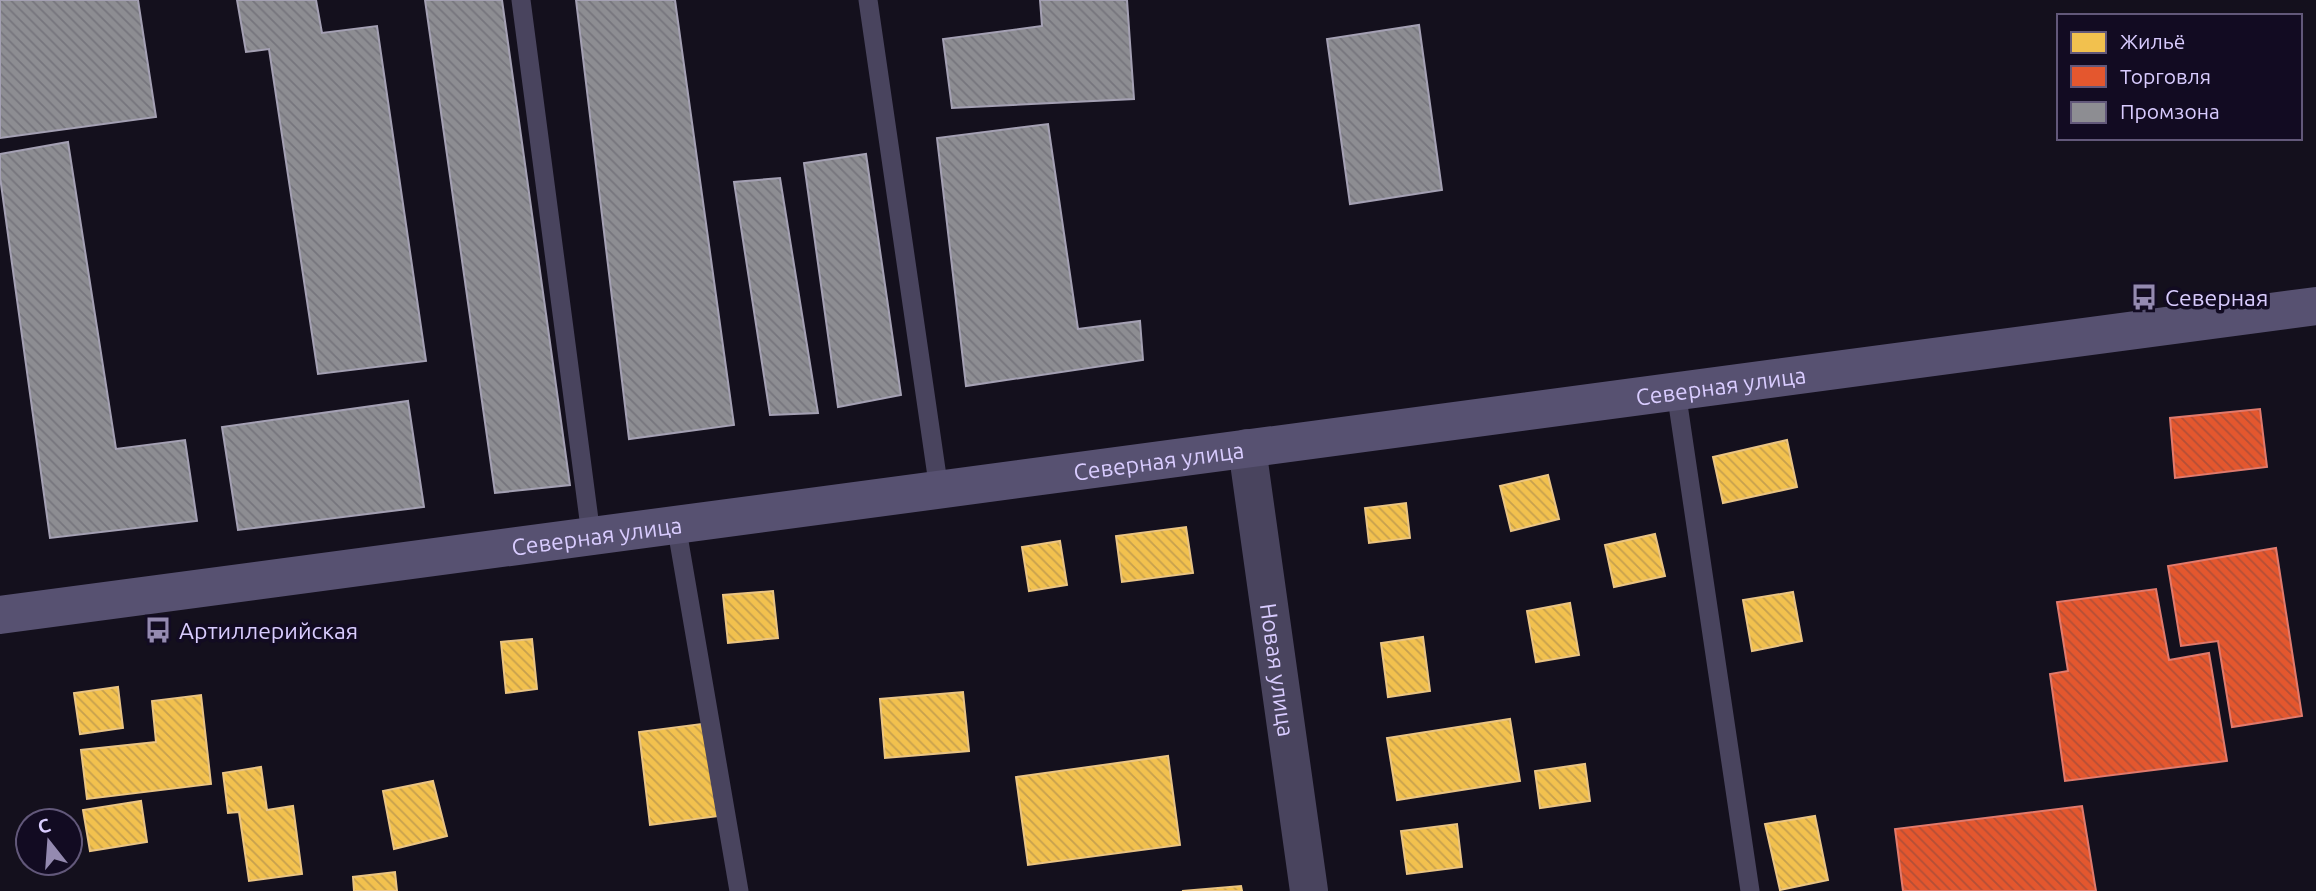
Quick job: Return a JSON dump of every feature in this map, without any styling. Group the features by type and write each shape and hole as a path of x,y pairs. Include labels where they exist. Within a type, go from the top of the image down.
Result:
{"street":[{"name":"Северная улица","path":"0,615 2316,306"},
{"name":"Новая улица","path":"1247,448 1309,891"}],"lane":[{"path":"521,0 591,536"},
{"path":"867,0 939,489"},
{"path":"1676,391 1750,891"},
{"path":"676,524 739,891"}],"building: Жильё":[{"path":"1787,440 1797,487 1723,503 1713,457"},
{"path":"1548,475 1559,519 1511,531 1500,486"},
{"path":"1406,503 1410,538 1369,543 1365,508"},
{"path":"1186,527 1193,573 1122,582 1116,536"},
{"path":"1655,534 1665,576 1614,587 1605,545"},
{"path":"1060,541 1067,585 1029,591 1022,547"},
{"path":"773,591 778,638 728,643 723,595"},
{"path":"1793,592 1802,641 1752,651 1743,600"},
{"path":"1570,603 1579,655 1536,662 1527,611"},
{"path":"1423,637 1430,691 1388,697 1381,643"},
{"path":"532,639 537,689 506,693 501,642"},
{"path":"118,687 123,728 80,734 74,693"},
{"path":"963,692 969,751 885,758 880,699"},
{"path":"201,695 211,784 87,799 81,750 156,742 152,701"},
{"path":"1510,719 1520,781 1397,800 1387,738"},
{"path":"709,723 719,816 650,825 639,732"},
{"path":"1168,756 1180,845 1028,865 1016,777"},
{"path":"1585,764 1590,801 1540,808 1535,771"},
{"path":"261,767 267,810 293,806 302,874 249,881 239,812 228,813 223,773"},
{"path":"433,781 447,836 394,849 383,791"},
{"path":"141,801 147,842 90,851 84,810"},
{"path":"1815,816 1828,880 1780,890 1765,824"},
{"path":"1457,824 1462,867 1407,874 1401,831"},
{"path":"395,872 397,891 354,891 353,877"},
{"path":"1241,886 1242,891 1182,891"}],"building: Торговля":[{"path":"2260,409 2267,467 2175,478 2170,418"},
{"path":"2276,548 2302,716 2232,727 2218,641 2181,646 2168,566"},
{"path":"2156,589 2169,660 2209,653 2227,761 2065,781 2050,674 2068,671 2057,602"},
{"path":"2082,806 2096,891 1903,891 1895,829"}],"building: Промзона":[{"path":"0,0 138,0 156,117 0,138"},
{"path":"237,0 316,0 322,33 377,26 426,361 318,374 269,49 246,52"},
{"path":"425,0 502,0 570,485 495,493"},
{"path":"576,0 675,0 734,425 629,439"},
{"path":"1040,0 1127,0 1134,99 952,108 943,39 1042,26"},
{"path":"1419,25 1442,190 1350,204 1327,39"},
{"path":"1048,124 1078,329 1140,321 1143,360 966,386 937,138"},
{"path":"68,142 116,449 185,440 197,521 50,538 0,177 0,154"},
{"path":"866,154 901,395 838,407 804,163"},
{"path":"780,178 818,413 770,415 734,182"},
{"path":"408,401 424,507 238,530 222,427"}],"place":[{"name":"Северная","path":"2144,297"},
{"name":"Артиллерийская","path":"158,630"}]}
